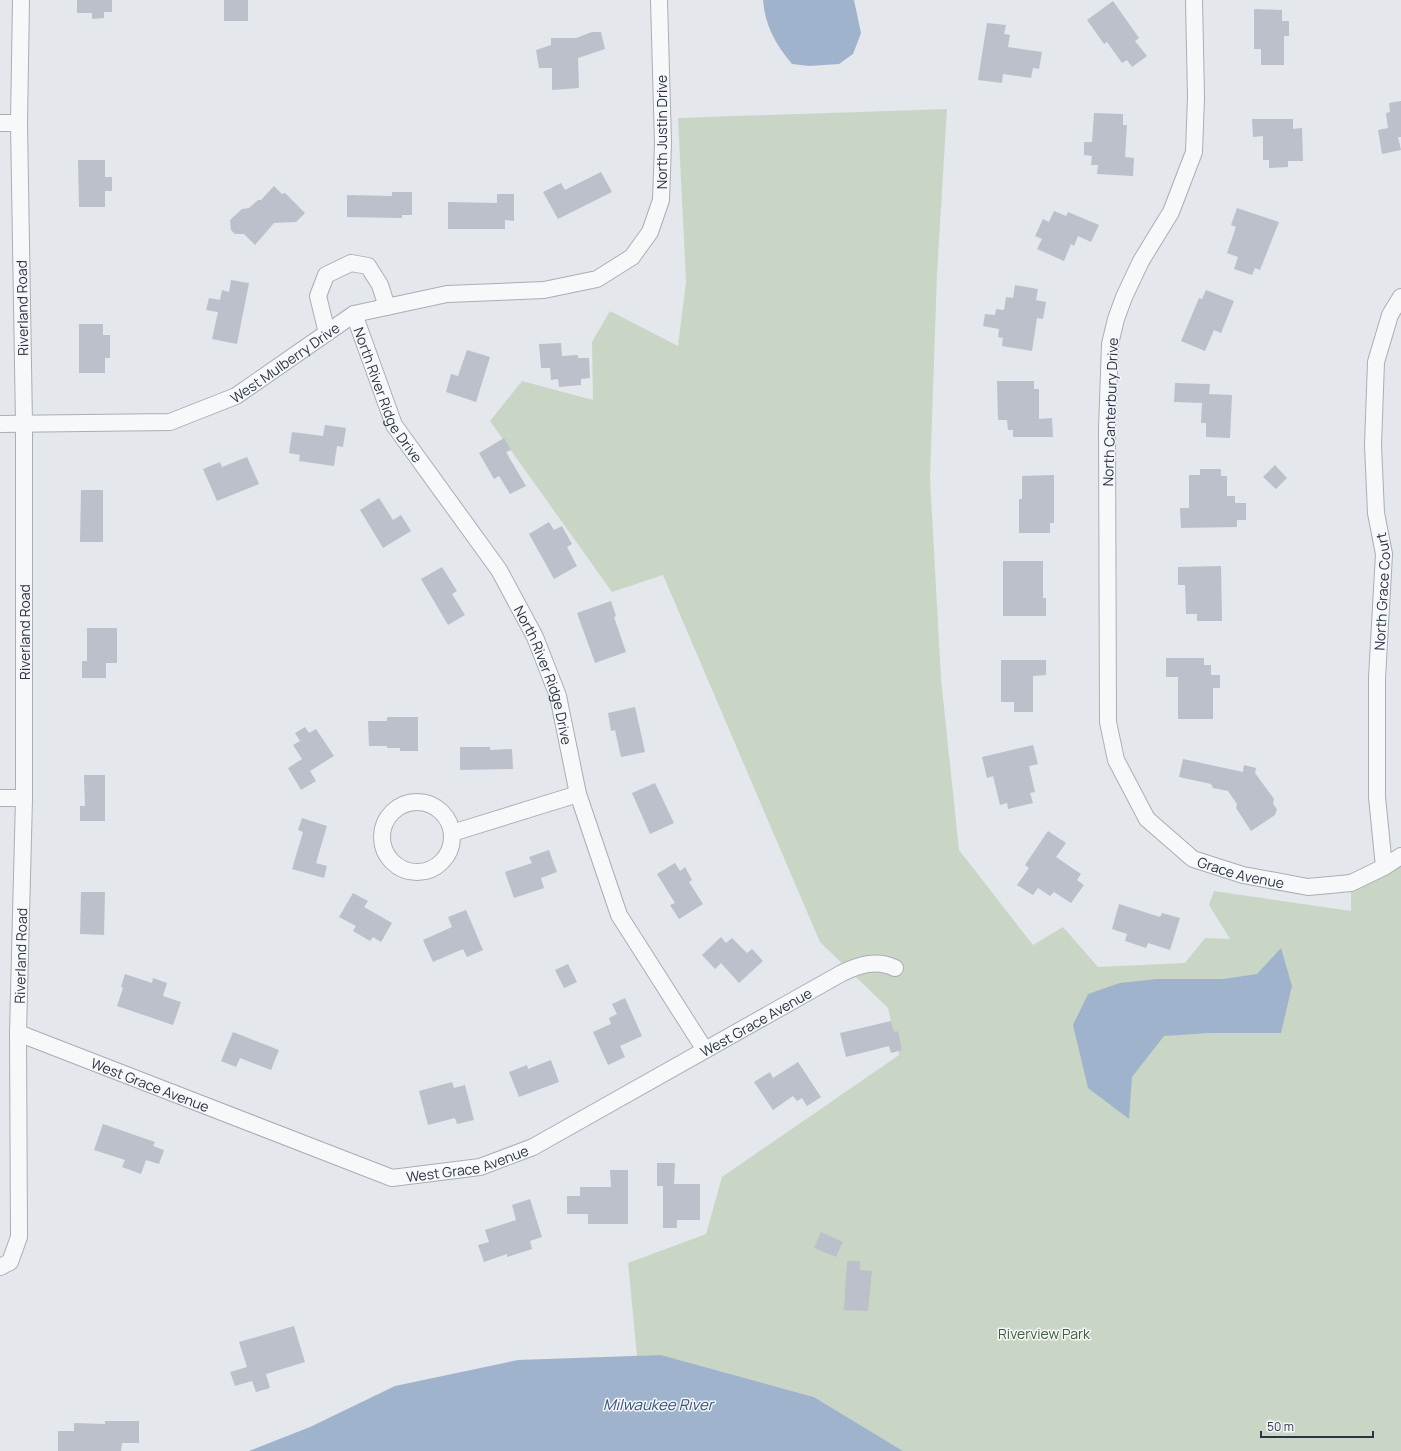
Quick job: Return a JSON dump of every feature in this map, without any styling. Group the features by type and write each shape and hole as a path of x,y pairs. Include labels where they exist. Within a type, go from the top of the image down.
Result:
{"street":[{"name":"Riverland Road","path":"5,1265 19,1237 18,1033 24,798 24,424 19,123 21,0"},
{"name":"North Justin Drive","path":"632,257 650,232 661,200 663,143 659,0"},
{"name":"North Canterbury Drive","path":"1108,722 1107,429 1110,344 1116,318 1124,297 1141,261 1171,212 1194,152 1196,97 1194,0"},
{"path":"0,123 19,123"},
{"name":"West Mulberry Drive","path":"0,424 170,422 236,396 354,314 447,294 544,290 597,279 632,257"},
{"path":"327,333 318,296 326,275 351,263 368,266 380,285 387,307"},
{"name":"North Grace Court","path":"1384,867 1377,797 1377,678 1384,554 1376,513 1373,445 1376,362 1390,315 1401,297"},
{"name":"North River Ridge Drive","path":"354,314 394,425 499,570 535,637 558,696 578,794 619,915 705,1050"},
{"name":"Grace Avenue","path":"1108,722 1116,760 1147,819 1193,859 1243,875 1308,887 1351,883 1384,867 1401,856"},
{"path":"452,833 578,794"},
{"path":"0,798 24,798"},
{"path":"411,802 422,802 434,806 443,812 450,822 452,833 452,845 447,856 440,864 430,870 418,872 406,870 396,865 388,857 383,846 382,835 385,824 395,810 411,802"},
{"name":"West Grace Avenue","path":"18,1033 392,1178 480,1167 533,1147 848,970 875,963 884,963 895,968"}],"green space":[{"name":"Riverview Park","path":"947,109 937,273 930,478 941,679 959,850 1033,945 1063,927 1098,967 1185,963 1205,938 1230,939 1209,905 1214,891 1351,911 1351,883 1401,856 1401,1451 903,1451 814,1397 661,1355 637,1356 628,1263 706,1234 722,1177 899,1055 888,1008 820,942 663,575 612,592 490,421 522,381 593,400 592,342 610,311 678,346 686,282 678,118"}],"water":[{"path":"763,0 854,0 861,33 853,54 839,64 809,66 792,64 772,35 766,18"},
{"path":"1281,948 1292,986 1281,1033 1210,1033 1164,1036 1132,1077 1129,1119 1088,1088 1073,1025 1088,994 1120,983 1156,979 1223,979 1257,974"},
{"name":"Milwaukee River","path":"661,1355 814,1397 903,1451 249,1451 310,1427 395,1386 518,1360"}],"building":[{"path":"77,0 112,0 112,12 104,12 104,18 92,19 92,13 77,13"},
{"path":"224,0 248,0 248,21 224,21"},
{"path":"1113,1 1139,38 1135,41 1147,56 1132,67 1127,60 1122,63 1107,42 1104,44 1087,20"},
{"path":"1254,9 1282,10 1282,21 1289,21 1289,36 1284,36 1284,65 1261,65 1261,49 1254,49"},
{"path":"987,23 1006,25 1004,34 1010,35 1008,47 1042,52 1039,69 1033,68 1031,78 1003,74 1002,83 978,80"},
{"path":"592,32 601,32 605,49 578,58 579,88 552,90 552,68 539,68 536,50 551,45 551,38 576,38"},
{"path":"1401,101 1401,137 1398,137 1401,150 1382,154 1378,130 1388,128 1386,113 1390,112 1389,103"},
{"path":"1094,113 1123,114 1123,125 1127,125 1125,157 1134,158 1133,176 1097,174 1098,165 1091,165 1092,156 1084,155 1084,142 1092,142"},
{"path":"1252,119 1293,119 1293,129 1302,128 1303,161 1288,161 1288,167 1269,168 1269,160 1263,160 1263,136 1253,137"},
{"path":"78,160 105,160 105,177 112,177 112,191 105,191 105,207 79,207"},
{"path":"601,172 612,192 558,219 543,192 561,183 565,190"},
{"path":"274,186 282,194 285,193 305,213 296,222 274,223 255,245 244,234 235,234 231,230 230,220 242,209 249,208 258,200 261,200"},
{"path":"392,192 412,192 412,215 402,215 402,218 347,217 347,195 392,196"},
{"path":"497,194 514,194 514,221 505,220 505,229 448,229 448,202 497,203"},
{"path":"1237,208 1279,222 1260,270 1255,268 1252,275 1234,269 1238,257 1227,253 1236,227 1231,225"},
{"path":"1054,211 1066,216 1068,212 1099,225 1091,242 1078,236 1074,246 1071,244 1064,261 1037,249 1042,239 1035,236 1043,219 1049,222"},
{"path":"231,280 249,283 237,344 212,339 218,312 206,310 209,298 220,300 222,290 229,292"},
{"path":"1015,285 1038,289 1036,300 1046,302 1043,319 1037,318 1032,351 1002,346 1003,338 998,337 999,329 983,326 985,314 995,315 996,309 1004,310 1006,297 1013,298"},
{"path":"1206,290 1234,301 1221,333 1214,330 1205,351 1181,341 1199,298 1202,299"},
{"path":"79,324 103,324 103,335 110,335 110,358 105,358 105,373 79,373"},
{"path":"561,343 562,356 578,355 578,358 589,358 590,378 581,379 581,385 559,387 558,379 551,380 550,368 541,368 539,344"},
{"path":"467,350 490,357 476,402 446,392 451,374 458,376"},
{"path":"997,381 1034,381 1034,389 1039,389 1039,419 1052,418 1053,437 1013,437 1013,430 1008,430 1007,420 998,420"},
{"path":"1175,383 1210,384 1209,394 1232,395 1230,438 1206,437 1206,423 1201,423 1202,403 1174,402"},
{"path":"325,425 346,428 343,447 337,446 334,466 299,461 300,455 289,453 292,432 323,436"},
{"path":"504,438 511,450 506,452 526,486 510,494 499,476 494,479 479,453"},
{"path":"247,457 259,484 217,501 203,469 220,462 222,467"},
{"path":"1275,465 1287,478 1276,489 1263,477"},
{"path":"1200,469 1221,469 1221,476 1227,476 1227,496 1235,496 1235,503 1246,503 1246,520 1237,520 1237,527 1181,528 1180,508 1189,508 1189,475 1200,475"},
{"path":"1054,475 1054,523 1050,523 1050,533 1019,533 1019,499 1022,499 1022,476"},
{"path":"81,490 103,490 103,542 80,542"},
{"path":"379,498 393,520 401,515 411,531 383,548 360,510"},
{"path":"549,522 554,530 562,526 572,544 567,547 577,566 554,579 529,534"},
{"path":"1003,561 1043,561 1043,598 1046,598 1046,616 1003,616"},
{"path":"1221,566 1222,621 1197,621 1197,614 1186,614 1185,585 1178,585 1178,567"},
{"path":"442,567 457,591 452,594 465,615 448,625 421,579"},
{"path":"611,601 616,616 614,617 626,652 595,663 577,613"},
{"path":"87,628 117,628 117,663 106,663 106,678 82,678 82,661 87,661"},
{"path":"1166,658 1204,658 1204,665 1211,665 1211,675 1220,675 1220,688 1213,688 1213,719 1178,719 1178,677 1166,677"},
{"path":"1001,660 1046,660 1046,675 1033,676 1033,712 1014,712 1014,702 1001,702"},
{"path":"635,707 645,752 621,757 615,730 611,731 608,713"},
{"path":"387,717 418,717 418,751 400,751 400,748 387,748 387,746 369,746 368,721 387,721"},
{"path":"305,727 309,733 316,729 334,756 310,771 316,781 301,790 288,768 302,759 293,745 300,741 295,733"},
{"path":"1033,745 1038,764 1029,766 1035,792 1030,793 1033,803 1008,809 1007,803 1000,805 993,776 987,778 982,757"},
{"path":"460,747 490,747 490,750 512,749 513,769 460,770"},
{"path":"1183,759 1243,772 1244,765 1256,768 1255,773 1274,799 1273,804 1277,809 1275,815 1251,831 1236,808 1237,804 1228,791 1213,788 1211,784 1179,777"},
{"path":"84,775 105,775 105,821 80,821 80,806 85,806"},
{"path":"655,783 674,823 650,834 632,793"},
{"path":"302,818 327,826 316,863 327,866 324,878 292,869 303,832 298,830"},
{"path":"1048,831 1066,843 1056,857 1081,874 1077,880 1084,885 1071,903 1054,892 1050,896 1038,888 1033,895 1017,885 1029,868 1025,865"},
{"path":"549,850 557,872 541,878 544,888 514,898 505,872 532,863 529,857"},
{"path":"675,863 680,871 685,867 692,880 689,882 703,904 679,919 670,905 675,903 657,874"},
{"path":"81,892 105,892 104,935 80,934"},
{"path":"353,893 368,901 364,907 392,923 381,942 373,937 370,941 353,931 356,926 339,917"},
{"path":"1119,904 1160,917 1162,913 1180,918 1170,950 1148,943 1146,948 1125,941 1127,934 1112,929"},
{"path":"466,910 483,950 467,957 463,949 433,962 423,940 452,927 448,917"},
{"path":"721,937 726,943 732,938 747,953 752,949 763,961 739,983 721,963 715,969 702,955"},
{"path":"568,964 577,982 564,988 555,970"},
{"path":"125,974 152,983 153,978 167,983 163,996 181,1002 173,1025 117,1006 123,988 121,987"},
{"path":"625,998 642,1036 620,1046 625,1057 608,1065 593,1032 611,1024 609,1018 617,1014 612,1004"},
{"path":"891,1021 894,1032 898,1031 902,1050 891,1053 889,1046 846,1057 840,1033"},
{"path":"233,1032 279,1050 271,1070 240,1058 236,1067 221,1061"},
{"path":"551,1060 559,1082 519,1097 509,1072 527,1065 528,1069"},
{"path":"798,1062 821,1097 807,1106 802,1098 797,1101 793,1096 773,1110 754,1082 770,1072 773,1078"},
{"path":"452,1082 454,1088 465,1085 474,1120 457,1124 455,1118 428,1125 419,1091"},
{"path":"103,1124 155,1142 153,1146 164,1150 159,1164 146,1160 141,1174 122,1167 125,1160 94,1150"},
{"path":"657,1163 675,1163 674,1184 700,1184 700,1220 677,1220 677,1228 663,1228 663,1186 657,1186"},
{"path":"610,1170 628,1170 628,1224 588,1224 588,1214 567,1214 567,1196 580,1196 580,1187 611,1187"},
{"path":"530,1199 542,1237 530,1241 532,1249 507,1257 507,1254 484,1262 478,1245 489,1242 485,1230 516,1220 512,1205"},
{"path":"821,1232 843,1242 836,1257 814,1248"},
{"path":"847,1261 860,1261 860,1270 872,1271 868,1311 844,1310"},
{"path":"294,1326 305,1362 266,1374 270,1388 256,1392 252,1381 235,1386 230,1372 247,1367 239,1342"},
{"path":"105,1421 139,1421 139,1443 122,1443 121,1451 58,1451 58,1431 74,1431 74,1423 105,1424"}]}
